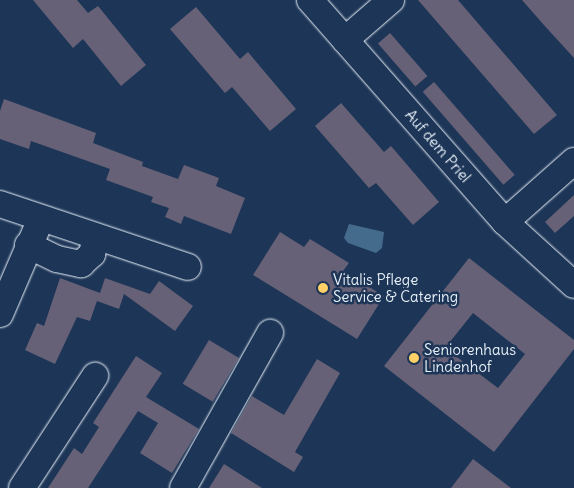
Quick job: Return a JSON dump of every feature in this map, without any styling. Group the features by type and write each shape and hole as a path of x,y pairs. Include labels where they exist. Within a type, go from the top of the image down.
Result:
{"street":[{"name":"Auf dem Priel","path":"310,0 505,222 574,285"},
{"path":"345,40 391,0"},
{"path":"505,222 574,161"},
{"path":"0,204 188,267"},
{"path":"0,314 28,245 41,219"},
{"path":"28,245 57,259 82,264 92,254 96,237"},
{"path":"183,488 270,333"},
{"path":"22,488 95,376"}],"water":[{"path":"349,224 384,232 382,248 376,253 348,243 344,238"}],"building":[{"path":"33,0 77,0 88,13 98,6 146,65 121,86 83,39 73,48"},
{"path":"418,0 458,0 557,115 534,134"},
{"path":"522,0 574,0 574,58 543,24"},
{"path":"196,7 240,59 248,52 296,109 270,131 232,87 225,93 170,29"},
{"path":"390,33 427,76 415,87 378,43"},
{"path":"434,82 515,175 503,185 423,92"},
{"path":"4,99 96,133 93,143 143,162 142,166 178,179 184,165 219,178 216,186 245,198 231,234 184,216 181,224 165,217 169,208 151,202 153,197 106,180 110,169 31,141 29,149 0,139 0,111"},
{"path":"341,103 384,152 391,146 439,202 413,225 376,183 369,188 315,126"},
{"path":"574,195 574,216 555,233 545,222"},
{"name":"Vitalis Pflege Service & Catering","path":"280,232 304,247 310,239 349,263 343,271 384,296 357,339 253,275"},
{"name":"Seniorenhaus Lindenhof","path":"469,258 574,340 574,349 494,452 384,366","holes":["473,313 525,354 498,388 445,348"]},
{"path":"60,278 100,293 105,278 150,294 159,281 193,306 175,331 124,294 119,309 97,301 90,321 77,317 55,364 25,350 37,323 44,326"},
{"path":"209,340 239,358 213,402 183,384"},
{"path":"136,356 162,373 146,397 199,429 172,473 140,453 158,423 138,411 88,488 48,488 74,448 82,454 99,427 93,423"},
{"path":"317,359 340,373 295,452 303,457 294,472 231,433 252,396 284,415"},
{"path":"473,459 511,488 451,488"},
{"path":"224,464 262,488 209,488"}],"place":[{"name":"Vitalis Pflege Service & Catering","path":"323,288"},
{"name":"Seniorenhaus Lindenhof","path":"414,358"}]}
